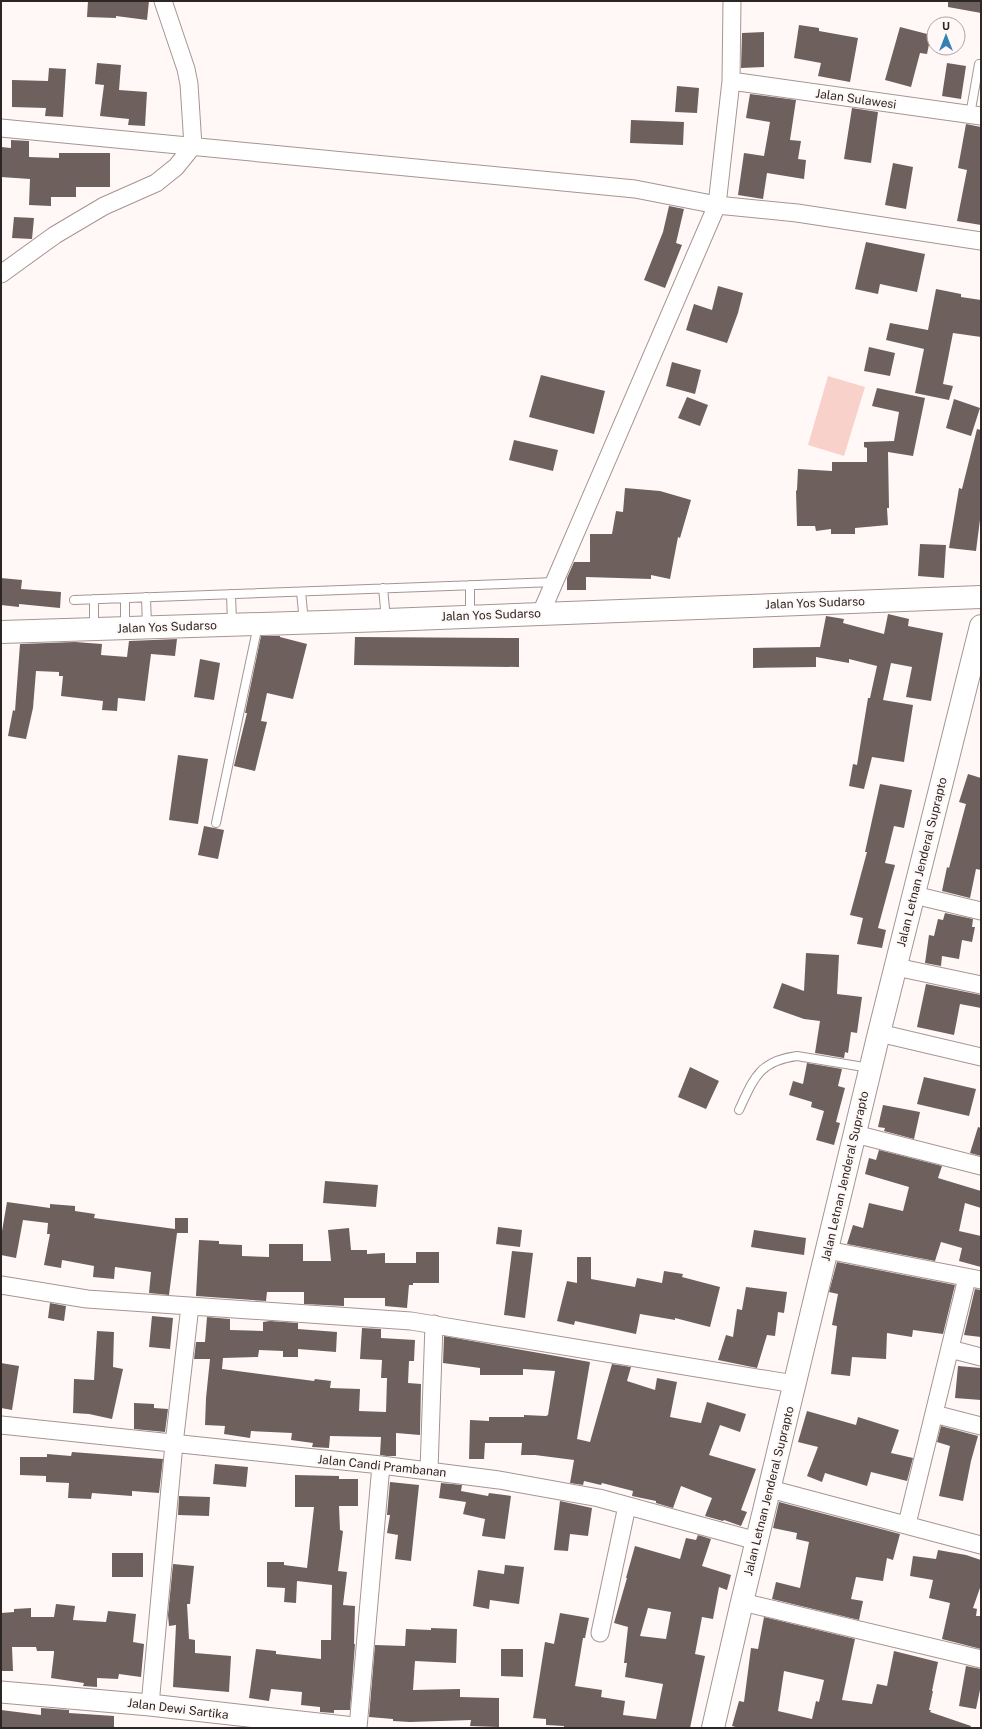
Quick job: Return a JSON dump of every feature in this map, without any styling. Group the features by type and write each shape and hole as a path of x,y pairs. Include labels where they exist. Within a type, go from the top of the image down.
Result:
{"main road":[{"name":"Jalan Yos Sudarso","path":"1,632 386,620 981,597"},
{"name":"Jalan Letnan Jenderal Suprapto","path":"713,1728 757,1541 782,1492 794,1384 870,1068 896,967 928,899 981,626"}],"street":[{"path":"1,274 55,235 104,206 156,183 176,167 193,146 189,84 186,69 163,1"},
{"path":"541,613 556,582 642,376 717,205 731,81 732,1"},
{"name":"Jalan Sulawesi","path":"731,81 976,116"},
{"path":"1,128 635,190 717,205 796,213 981,241"},
{"path":"928,899 981,911"},
{"path":"896,967 981,985"},
{"path":"879,1033 981,1057"},
{"path":"855,1134 981,1166"},
{"path":"827,1250 974,1279 950,1349 907,1524"},
{"path":"1,1285 87,1299 403,1320 794,1384"},
{"path":"150,1705 174,1444 190,1306"},
{"path":"429,1470 434,1324"},
{"path":"950,1349 981,1357"},
{"path":"934,1414 981,1426"},
{"name":"Jalan Candi Prambanan","path":"1,1425 429,1470 499,1480 599,1498 757,1541"},
{"path":"358,1728 381,1465"},
{"path":"782,1492 907,1524 981,1545"},
{"path":"600,1632 627,1506"},
{"path":"742,1602 981,1659"},
{"name":"Jalan Dewi Sartika","path":"1,1692 150,1705 319,1726 354,1728"}],"lane":[{"path":"976,116 979,64"},
{"path":"74,600 556,582"},
{"path":"470,585 470,616"},
{"path":"383,588 386,620"},
{"path":"301,592 304,622"},
{"path":"231,594 232,624"},
{"path":"146,597 147,627"},
{"path":"125,598 125,628"},
{"path":"94,599 94,629"},
{"path":"216,823 258,624"},
{"path":"739,1110 753,1080 761,1069 789,1057 798,1056 870,1068"}],"shaded area":[{"path":"828,376 865,387 844,456 808,445"}],"building":[{"path":"88,1 149,1 147,20 116,16 116,18 87,17"},
{"path":"948,1 981,1 981,13 948,7"},
{"path":"799,25 819,28 819,31 858,38 850,82 818,76 821,63 794,58"},
{"path":"900,27 926,34 926,54 920,53 911,87 885,80"},
{"path":"764,32 764,67 741,68 742,33"},
{"path":"97,63 121,65 119,90 147,92 145,126 128,125 129,119 100,116 104,85 95,84"},
{"path":"947,63 966,66 961,99 942,96"},
{"path":"49,68 66,69 63,117 45,116 46,108 12,107 12,80 48,81"},
{"path":"677,86 699,88 697,113 675,112"},
{"path":"750,94 796,100 790,140 801,141 798,159 806,160 804,179 767,173 763,199 738,195 744,153 764,156 770,122 746,118"},
{"path":"852,108 878,112 871,163 844,159"},
{"path":"631,120 684,122 683,145 630,143"},
{"path":"966,124 981,127 981,225 957,221 967,170 958,168"},
{"path":"11,140 29,141 29,157 59,158 59,153 110,153 110,187 76,187 76,197 51,197 51,206 29,205 30,179 1,177 1,147 11,148"},
{"path":"893,163 913,167 906,209 885,205"},
{"path":"669,206 684,209 676,243 682,245 665,288 644,280 663,232"},
{"path":"14,217 34,218 32,239 12,238"},
{"path":"866,242 925,254 917,292 880,284 878,294 855,289"},
{"path":"718,286 743,293 738,313 727,343 686,330 694,304 712,310"},
{"path":"936,289 961,294 961,297 981,300 981,337 953,333 943,384 953,386 949,400 915,393 924,349 886,340 890,323 928,330"},
{"path":"869,347 895,353 890,376 864,371"},
{"path":"672,362 701,370 695,394 666,386"},
{"path":"541,375 605,391 594,434 529,417"},
{"path":"877,388 925,398 913,456 888,452 888,525 855,528 855,534 831,534 831,529 816,531 815,526 797,526 796,491 798,469 832,471 832,462 867,462 867,448 864,447 864,442 894,441 899,412 872,406"},
{"path":"687,397 708,405 700,426 678,418"},
{"path":"954,399 980,408 971,436 946,428"},
{"path":"977,429 981,430 981,512 976,551 949,548 959,488 962,489"},
{"path":"514,440 558,450 553,471 509,460"},
{"path":"625,488 660,491 691,500 680,538 678,537 670,579 651,575 651,579 586,577 586,590 567,590 567,578 574,562 590,562 590,534 612,534 616,511 623,512"},
{"path":"920,544 946,545 944,578 918,576"},
{"path":"1,578 22,580 21,589 61,592 60,608 19,604 19,607 1,605"},
{"path":"888,614 909,619 908,626 943,633 931,701 906,697 912,667 891,663 883,700 913,705 904,762 872,757 864,789 849,786 853,764 857,765 868,698 870,698 877,666 849,659 849,663 816,657 816,667 753,668 753,648 820,647 826,616 844,619 843,623 884,634"},
{"path":"261,636 280,636 307,644 293,699 267,693 261,721 267,722 255,771 234,766 247,713 245,713"},
{"path":"355,637 519,638 519,667 354,665"},
{"path":"177,639 175,656 151,654 145,701 118,698 117,711 102,710 103,701 61,696 63,676 59,676 59,672 36,671 33,708 26,739 8,736 13,710 15,711 20,644 75,642 102,644 101,655 127,657 129,641"},
{"path":"200,659 220,663 214,700 194,697"},
{"path":"178,755 208,759 198,824 169,820"},
{"path":"968,774 981,778 981,870 976,869 970,898 942,891 947,867 949,868 966,804 959,802"},
{"path":"880,784 912,790 904,828 894,826 885,863 895,865 878,928 886,930 882,948 857,944 863,918 850,915 867,852 865,852"},
{"path":"204,826 224,830 218,859 198,855"},
{"path":"945,913 973,919 972,927 975,927 972,942 962,940 959,959 942,956 941,966 925,963 929,935 934,936 938,919 943,920"},
{"path":"806,953 839,955 837,994 862,997 857,1033 851,1032 848,1053 845,1052 844,1058 815,1053 820,1021 804,1019 773,1008 782,983 804,991"},
{"path":"926,984 981,995 981,1008 960,1004 954,1035 917,1027"},
{"path":"807,1063 842,1069 838,1086 845,1088 836,1122 840,1123 834,1145 816,1140 824,1111 811,1107 812,1102 789,1095 793,1081 803,1084"},
{"path":"690,1067 719,1081 706,1109 678,1097"},
{"path":"924,1077 976,1089 969,1116 917,1104"},
{"path":"883,1105 920,1112 914,1139 884,1131 885,1128 878,1127"},
{"path":"978,1127 981,1128 981,1156 970,1153"},
{"path":"879,1150 942,1166 938,1178 981,1191 981,1208 965,1203 959,1231 981,1236 981,1267 959,1261 962,1248 941,1242 935,1261 847,1244 853,1225 863,1228 869,1203 903,1211 909,1187 865,1174 869,1158 876,1160"},
{"path":"325,1181 378,1185 376,1207 323,1203"},
{"path":"7,1202 50,1208 50,1204 75,1206 75,1211 95,1214 94,1218 175,1229 175,1218 188,1218 188,1233 177,1233 169,1295 149,1293 151,1272 115,1267 114,1279 93,1277 94,1266 62,1260 61,1268 44,1265 50,1234 47,1234 48,1223 23,1220 16,1258 1,1255 1,1237"},
{"path":"498,1227 522,1230 520,1247 496,1244"},
{"path":"349,1228 351,1250 367,1250 367,1254 385,1253 385,1263 416,1263 416,1252 439,1252 439,1283 413,1283 413,1285 409,1285 407,1308 385,1306 385,1298 344,1298 344,1306 304,1304 304,1292 267,1292 266,1301 196,1296 199,1240 219,1241 219,1244 242,1245 242,1256 269,1257 269,1244 303,1244 303,1261 331,1261 328,1230"},
{"path":"754,1230 806,1238 804,1255 751,1247"},
{"path":"512,1251 533,1253 525,1318 504,1315"},
{"path":"577,1257 591,1257 591,1279 635,1287 637,1278 662,1283 664,1271 683,1274 682,1277 720,1287 710,1327 675,1318 675,1320 640,1314 636,1334 575,1321 574,1325 557,1321 567,1281 577,1283"},
{"path":"837,1262 955,1285 943,1334 913,1330 912,1337 887,1333 886,1359 852,1357 850,1376 831,1374 837,1326 832,1325 838,1294 829,1292"},
{"path":"746,1287 787,1292 784,1313 778,1312 775,1336 767,1335 757,1368 718,1360 726,1335 733,1337 737,1309 742,1310"},
{"path":"975,1289 981,1290 981,1337 964,1335"},
{"path":"50,1303 66,1306 64,1321 48,1318"},
{"path":"152,1316 173,1318 170,1349 149,1347"},
{"path":"207,1317 230,1319 230,1330 263,1331 263,1322 270,1321 298,1323 298,1329 337,1332 336,1352 298,1349 298,1357 283,1357 283,1351 259,1350 258,1357 223,1358 222,1369 314,1381 315,1379 331,1381 330,1388 360,1389 359,1411 386,1412 387,1378 381,1378 382,1360 360,1359 362,1328 381,1329 381,1338 415,1340 414,1361 409,1361 408,1383 421,1384 420,1435 396,1433 396,1456 387,1456 380,1455 381,1437 330,1436 329,1448 312,1447 313,1443 291,1440 292,1433 251,1431 250,1438 224,1434 225,1426 205,1425 210,1359 194,1359 196,1342 205,1342"},
{"path":"97,1331 114,1332 113,1367 123,1369 112,1419 89,1414 73,1413 74,1379 94,1380"},
{"path":"444,1336 590,1362 577,1439 590,1442 612,1364 631,1367 627,1381 655,1390 657,1378 677,1382 670,1417 701,1423 707,1402 746,1414 740,1432 720,1425 709,1455 756,1469 741,1510 747,1512 741,1526 724,1520 705,1516 712,1498 681,1486 673,1508 656,1503 656,1501 632,1496 633,1491 602,1483 601,1485 584,1481 583,1485 570,1483 574,1460 535,1455 521,1455 522,1443 485,1443 484,1459 469,1459 470,1420 489,1421 489,1417 548,1415 555,1371 523,1369 523,1375 480,1375 480,1368 443,1363"},
{"path":"1,1363 19,1366 12,1410 1,1408"},
{"path":"958,1366 981,1368 981,1400 955,1398"},
{"path":"134,1403 154,1404 154,1408 168,1409 165,1432 134,1429"},
{"path":"807,1411 856,1425 858,1417 899,1430 891,1453 913,1458 907,1481 871,1472 867,1486 825,1473 822,1482 807,1476 818,1447 798,1442"},
{"path":"941,1426 978,1436 963,1501 939,1496 950,1446 937,1442"},
{"path":"72,1452 163,1459 159,1493 132,1491 132,1496 92,1493 91,1499 68,1498 69,1483 46,1482 46,1476 20,1475 20,1457 47,1457 47,1454 71,1456"},
{"path":"215,1464 248,1467 246,1487 213,1484"},
{"path":"295,1475 339,1476 339,1479 358,1479 358,1506 339,1506 340,1530 343,1531 338,1571 347,1572 343,1605 355,1606 355,1644 350,1710 334,1710 334,1713 320,1712 320,1707 301,1705 302,1692 271,1689 269,1701 249,1698 256,1649 276,1651 276,1654 321,1659 321,1640 331,1640 332,1585 297,1581 296,1603 284,1602 285,1588 267,1587 267,1562 284,1562 284,1565 307,1568 314,1507 295,1507"},
{"path":"390,1482 419,1485 411,1561 395,1559 398,1535 387,1533 390,1515 387,1515"},
{"path":"441,1483 462,1485 461,1491 488,1496 489,1493 511,1496 505,1539 482,1536 485,1519 463,1514 466,1502 439,1498"},
{"path":"179,1496 210,1497 209,1516 178,1515"},
{"path":"560,1501 592,1508 588,1536 570,1534 568,1551 554,1550"},
{"path":"779,1502 900,1534 893,1560 887,1558 883,1581 856,1577 851,1599 863,1601 859,1620 772,1599 776,1582 800,1588 809,1542 796,1539 797,1533 773,1528"},
{"path":"698,1535 711,1539 702,1566 731,1575 727,1590 719,1587 713,1619 702,1617 695,1654 705,1656 690,1728 564,1728 564,1726 546,1725 546,1719 533,1718 545,1642 554,1644 560,1613 589,1618 585,1638 583,1638 575,1686 602,1690 601,1697 625,1701 623,1715 656,1719 663,1684 625,1677 627,1663 624,1663 628,1627 614,1623 635,1546 680,1559 686,1538 696,1540","holes":["648,1608 671,1612 666,1639 640,1636"]},
{"path":"938,1550 966,1555 981,1560 981,1585 973,1608 977,1609 976,1616 981,1616 981,1649 942,1639 950,1603 929,1598 933,1580 910,1576 913,1556 936,1559"},
{"path":"112,1553 143,1553 143,1577 112,1577"},
{"path":"173,1564 194,1566 190,1604 187,1604 189,1639 195,1640 195,1653 231,1656 229,1692 173,1687 176,1625 169,1626 168,1615"},
{"path":"505,1565 524,1567 519,1604 490,1600 489,1609 473,1606 478,1570 504,1574"},
{"path":"56,1604 75,1606 73,1620 106,1622 108,1611 136,1614 133,1642 144,1644 141,1677 119,1674 118,1679 97,1678 97,1687 83,1686 84,1683 51,1678 54,1651 37,1651 36,1647 12,1647 13,1671 1,1671 1,1613 14,1612 14,1609 31,1608 31,1617 54,1617"},
{"path":"764,1617 855,1639 842,1700 872,1704 877,1684 887,1686 894,1651 938,1662 932,1691 930,1712 971,1726 970,1728 739,1728 732,1726 739,1701 744,1702 751,1648 758,1649","holes":["784,1671 824,1680 819,1702 816,1701 812,1719 778,1711"]},
{"path":"431,1628 457,1629 456,1663 415,1661 413,1690 460,1689 460,1697 499,1698 499,1727 470,1726 471,1720 410,1722 369,1717 375,1645 405,1646 406,1629 431,1630"},
{"path":"501,1649 523,1649 523,1677 501,1676"},
{"path":"966,1666 981,1669 981,1685 976,1709 959,1706"},
{"path":"41,1708 69,1710 69,1713 114,1716 114,1728 1,1728 1,1710 41,1715"}]}
